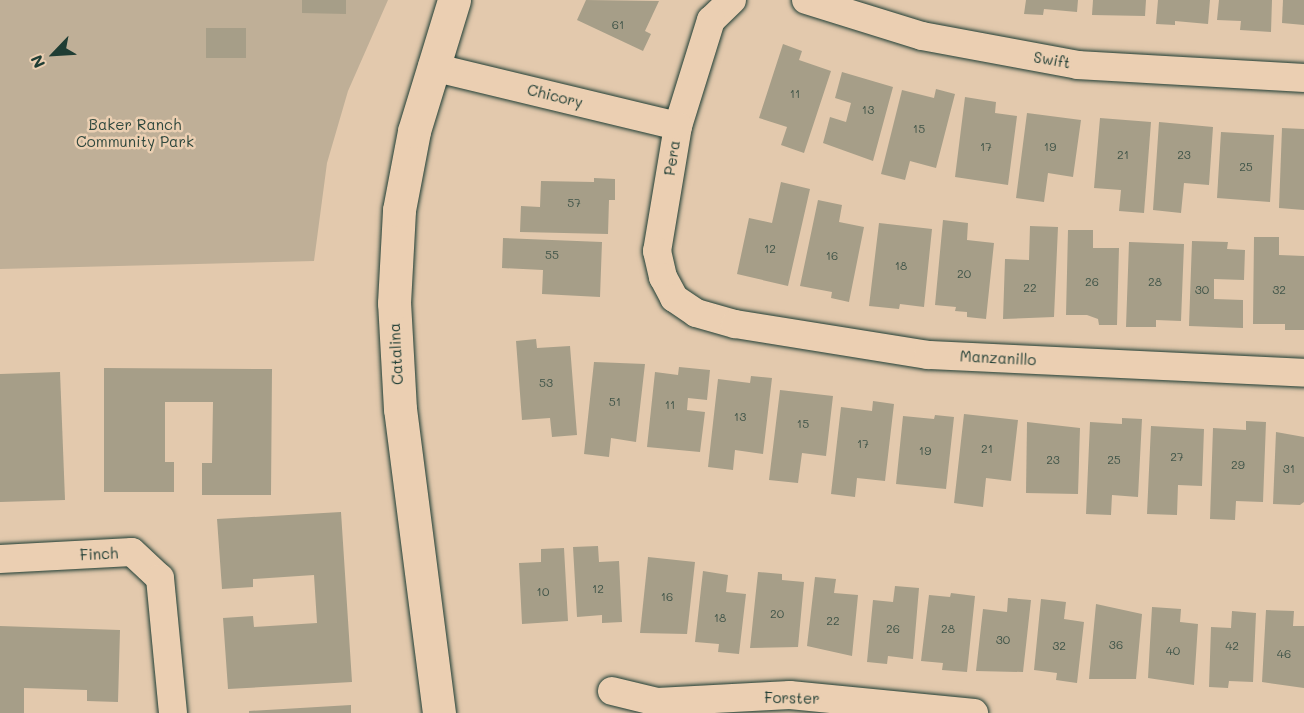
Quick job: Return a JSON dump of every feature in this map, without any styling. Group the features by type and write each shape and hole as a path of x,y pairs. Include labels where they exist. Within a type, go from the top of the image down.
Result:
{"street":[{"name":"Catalina","path":"439,713 394,347 399,210 414,131 454,0"},
{"name":"Pera","path":"696,314 674,298 663,277 657,251 678,126 711,20 732,0"},
{"name":"Swift","path":"806,0 922,36 1078,64 1304,78"},
{"name":"Chicory","path":"432,67 678,126"},
{"name":"Manzanillo","path":"696,314 735,324 928,355 1304,374"},
{"name":"Finch","path":"0,559 132,552 160,578 173,713"},
{"name":"Forster","path":"612,691 657,702 789,704 974,713"}],"green space":[{"name":"Baker Ranch Community Park","path":"0,0 388,0 348,91 327,163 314,261 0,269"}],"building":[{"path":"302,0 346,0 346,14 302,13"},
{"path":"586,0 659,1 645,31 651,34 643,51 577,20"},
{"path":"1026,0 1078,0 1077,12 1044,9 1043,15 1024,14"},
{"path":"1093,0 1146,0 1145,16 1092,15"},
{"path":"1158,0 1210,0 1208,24 1175,21 1175,25 1156,24"},
{"path":"1219,0 1272,0 1271,32 1240,30 1241,21 1217,20"},
{"path":"1283,0 1304,0 1304,25 1282,23"},
{"path":"206,28 246,28 246,58 206,58"},
{"path":"783,44 802,51 799,60 831,71 804,153 781,145 787,127 759,118"},
{"path":"842,72 893,87 873,161 823,143 830,117 846,122 851,103 835,98"},
{"path":"936,89 955,94 936,168 910,161 905,180 881,174 902,90 934,98"},
{"path":"965,97 996,102 995,113 1017,116 1008,185 955,177"},
{"path":"1027,113 1081,120 1073,177 1048,173 1044,202 1016,198"},
{"path":"1100,118 1151,122 1144,213 1119,211 1121,190 1094,188"},
{"path":"1159,122 1213,127 1209,185 1184,183 1181,213 1153,210"},
{"path":"1282,128 1304,129 1304,210 1279,208"},
{"path":"1221,132 1274,135 1270,202 1217,198"},
{"path":"594,178 615,179 615,200 609,200 608,234 520,232 521,206 540,207 541,181 594,182"},
{"path":"781,182 810,189 788,286 737,274 749,218 772,223"},
{"path":"818,200 842,205 839,222 864,227 849,302 831,298 832,292 800,286"},
{"path":"943,220 968,223 967,240 994,243 986,319 967,317 967,312 955,311 956,307 935,305"},
{"path":"879,223 932,229 924,307 900,304 899,309 869,306"},
{"path":"1030,226 1058,227 1054,317 1003,319 1005,259 1029,260"},
{"path":"1068,230 1093,230 1093,248 1119,248 1117,325 1099,325 1098,319 1087,315 1066,315"},
{"path":"1254,237 1279,237 1279,255 1304,256 1304,330 1285,330 1285,324 1253,324"},
{"path":"503,238 602,242 600,297 542,294 543,270 502,268"},
{"path":"1192,241 1228,242 1227,249 1245,250 1244,280 1214,279 1214,299 1243,300 1243,328 1189,326"},
{"path":"1129,242 1184,244 1181,321 1156,320 1156,327 1126,327"},
{"path":"536,339 537,348 570,346 577,435 552,437 550,418 522,420 516,341"},
{"path":"594,362 645,364 636,442 611,438 609,457 584,454"},
{"path":"679,367 710,370 707,400 688,398 687,410 705,412 700,452 647,447 655,372 678,375"},
{"path":"104,368 272,369 271,495 202,495 202,463 212,463 213,402 165,402 165,462 174,462 174,492 104,492"},
{"path":"60,372 65,500 0,502 0,374"},
{"path":"751,376 772,378 763,454 735,450 733,470 708,467 718,379 750,383"},
{"path":"780,390 833,396 826,456 802,453 798,483 769,480"},
{"path":"873,401 894,404 885,481 857,478 855,497 831,494 841,407 872,411"},
{"path":"964,414 1018,420 1011,481 986,478 983,507 954,503"},
{"path":"935,415 954,417 946,489 896,484 903,416 934,419"},
{"path":"1122,418 1142,419 1138,497 1112,495 1111,515 1086,514 1090,422 1122,424"},
{"path":"1246,421 1266,422 1263,502 1236,501 1235,520 1210,519 1213,428 1246,430"},
{"path":"1027,422 1080,428 1078,494 1026,493"},
{"path":"1151,426 1204,429 1202,486 1178,485 1177,515 1147,514"},
{"path":"1276,432 1304,437 1304,502 1300,505 1273,504"},
{"path":"341,512 352,682 228,689 223,618 253,616 254,627 317,623 314,575 253,579 253,587 222,589 217,519"},
{"path":"598,546 599,562 619,561 622,622 602,623 602,615 577,617 573,547"},
{"path":"564,548 568,621 522,624 519,563 541,562 541,549"},
{"path":"648,557 695,562 687,634 640,633"},
{"path":"703,571 728,575 726,592 746,594 739,654 718,652 719,644 695,642"},
{"path":"758,572 782,574 782,580 804,582 798,647 750,648"},
{"path":"815,577 836,579 834,593 858,595 852,656 807,646"},
{"path":"895,586 919,588 913,659 888,656 887,664 867,662 873,600 893,602"},
{"path":"951,593 975,596 967,672 942,670 943,663 921,661 929,595 950,597"},
{"path":"1008,598 1031,600 1023,672 976,671 983,609 1007,612"},
{"path":"1041,599 1066,602 1064,619 1084,622 1077,683 1056,680 1057,673 1034,670"},
{"path":"1096,604 1142,614 1136,679 1089,679"},
{"path":"1152,607 1181,609 1180,622 1198,624 1194,685 1148,678"},
{"path":"1266,610 1294,611 1293,626 1304,626 1304,688 1262,682"},
{"path":"1232,611 1256,613 1253,682 1229,681 1228,688 1209,687 1211,627 1231,628"},
{"path":"0,626 120,630 118,702 87,701 87,690 24,688 24,713 0,713"},
{"path":"351,705 351,713 249,713 249,711"}]}
